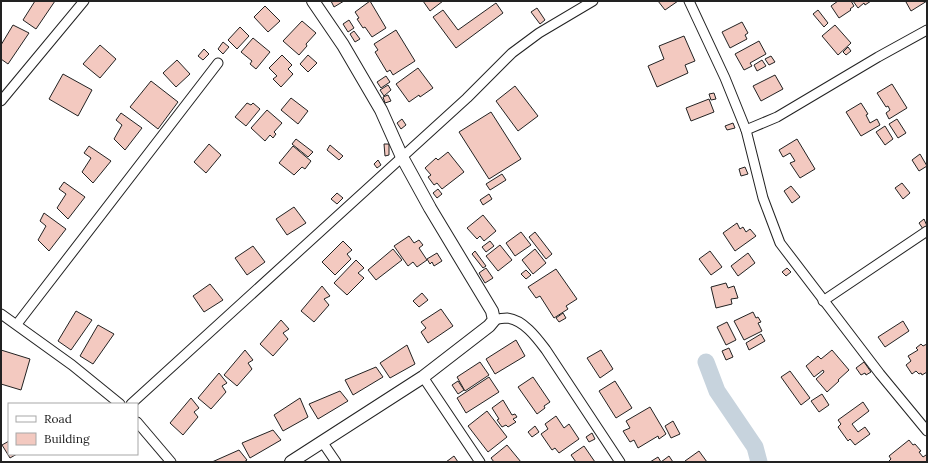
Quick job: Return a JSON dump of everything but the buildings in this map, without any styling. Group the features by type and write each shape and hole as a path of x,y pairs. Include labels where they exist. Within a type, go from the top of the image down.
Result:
{"street":[{"path":"1,101 84,1"},
{"path":"313,1 343,44 381,110 402,157 430,208 492,310 494,320"},
{"path":"132,403 468,98 512,53 539,33 593,1"},
{"path":"689,1 725,78 746,130 763,198 780,243 880,374 927,431"},
{"path":"746,130 777,117 878,57 927,30"},
{"path":"17,324 218,63"},
{"path":"823,300 927,231"},
{"path":"1,314 17,324 72,365 119,403"},
{"path":"291,462 423,377 489,326 494,320 507,318 519,322 546,350 620,462"},
{"path":"423,377 480,462"},
{"path":"138,423 172,462"},
{"path":"323,442 336,462"}],"waterway":[{"path":"706,362 717,391 755,447 759,462"}]}
